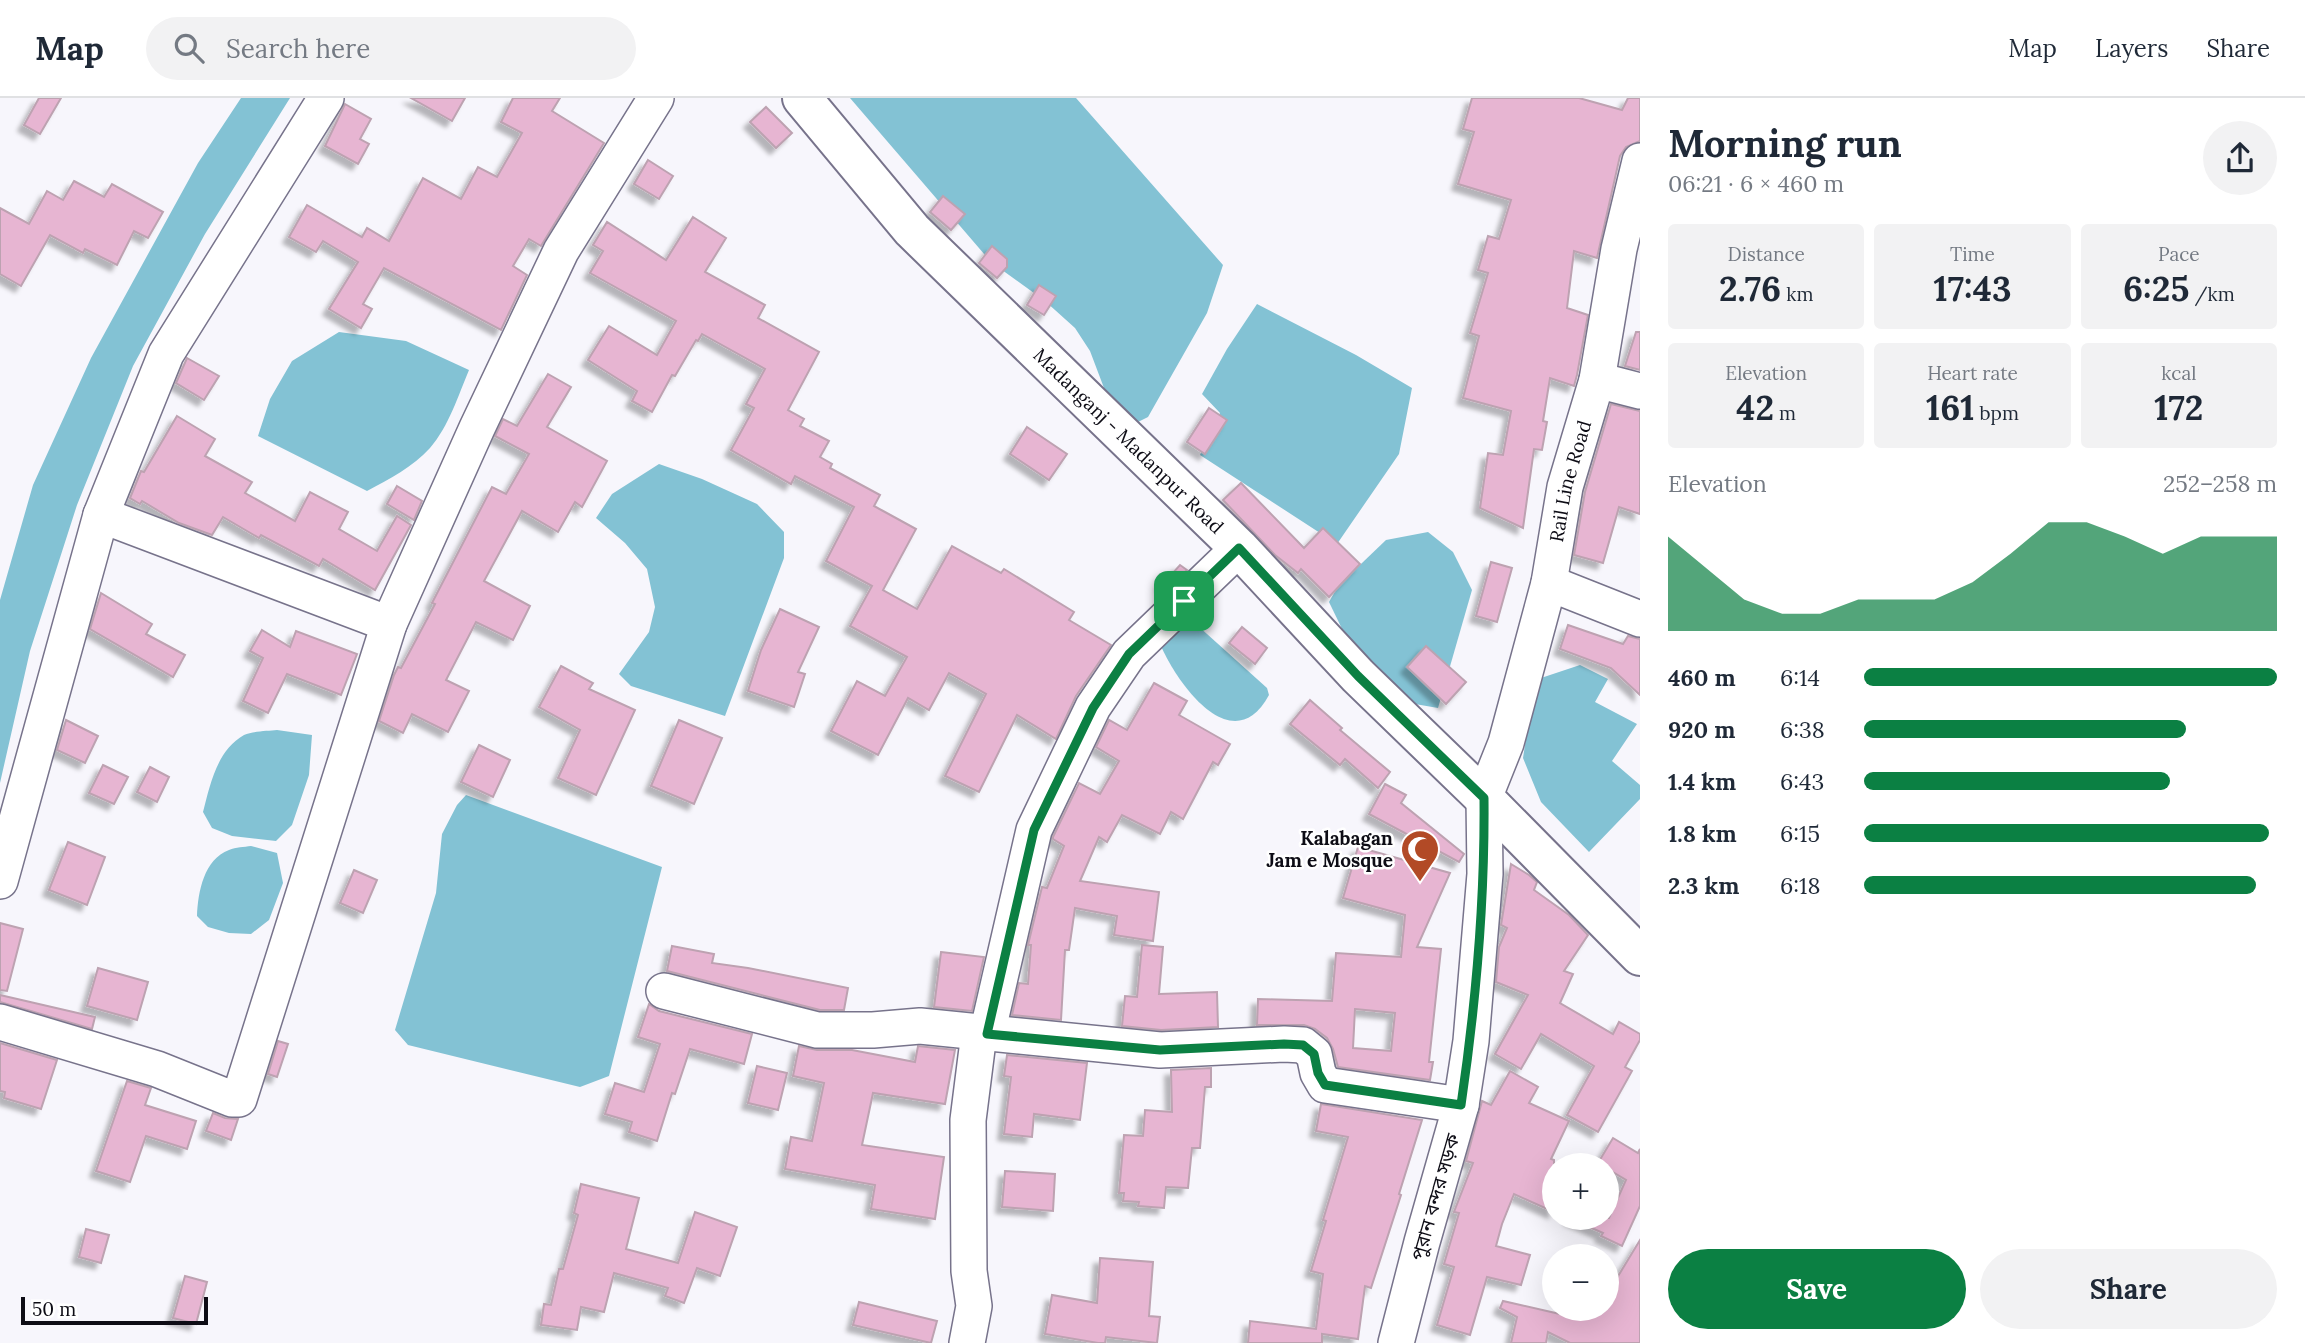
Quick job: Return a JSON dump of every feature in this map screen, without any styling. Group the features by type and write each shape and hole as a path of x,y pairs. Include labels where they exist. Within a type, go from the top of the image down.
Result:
{"main road":[{"name":"Madanganj - Madanpur Road","path":"802,98 912,230 1239,548 1358,676 1484,798 1640,956"}],"street":[{"path":"0,881 101,515 166,355 326,98"},
{"path":"0,1022 157,1069 232,1099 239,1099 389,624 477,428 561,251 656,98"},
{"name":"Rail Line Road","path":"1484,798 1506,743 1549,583 1565,487 1597,380 1630,250 1640,162"},
{"path":"1597,380 1640,391"},
{"path":"101,515 389,624"},
{"path":"967,1343 974,1306 969,1270 968,1120 983,1033 1034,830 1093,708 1129,654 1239,548"},
{"path":"1549,583 1640,619"},
{"name":"পুরান বন্দর সড়ক","path":"1395,1343 1461,1105 1471,1041 1485,874 1484,798"},
{"path":"664,991 817,1030 873,1030 920,1026 1160,1050 1303,1045 1314,1054 1318,1073 1325,1085 1461,1105"}],"water":[{"path":"241,98 290,98 205,234 133,366 77,505 30,651 0,783 0,600 33,485 91,358 198,163"},
{"path":"850,98 1076,98 1223,265 1207,313 1148,417 1134,424 1104,388 1090,351 1075,328 1045,301 991,262"},
{"path":"1257,304 1356,355 1412,388 1399,454 1337,544 1200,455 1220,413 1202,394 1227,349"},
{"path":"339,332 406,341 469,370 448,421 430,448 408,467 367,491 258,436 270,399 292,361"},
{"path":"659,464 702,479 757,504 784,532 784,558 725,716 631,686 619,674 649,632 655,607 647,569 625,543 596,518 612,494"},
{"path":"1428,532 1453,552 1472,590 1438,708 1415,704 1365,665 1344,633 1329,602 1338,586 1386,540"},
{"path":"1187,616 1267,688 1269,695 1255,713 1239,721 1223,719 1208,710 1180,679 1161,646"},
{"path":"1580,665 1608,679 1595,702 1637,724 1612,761 1640,785 1640,799 1589,852 1541,802 1523,758 1535,680"},
{"path":"277,730 312,735 309,775 292,825 276,841 232,836 212,828 203,812 221,759 244,735"},
{"path":"466,795 662,867 609,1076 580,1087 408,1045 395,1030 436,893 442,834 457,805"},
{"path":"251,846 277,853 283,883 269,920 251,934 229,933 208,927 197,916 201,887 208,869 220,854 234,848"}],"building":[{"path":"39,98 61,98 40,134 24,125"},
{"path":"411,98 465,98 452,121"},
{"path":"513,98 560,98 552,111 604,143 541,246 529,239 513,266 527,275 501,330 384,268 363,304 372,309 361,328 329,309 358,262 323,241 316,252 289,237 307,205 362,237 367,228 389,241 423,178 461,199 478,167 497,177 522,133 501,122"},
{"path":"1472,98 1579,98 1622,110 1628,98 1640,98 1640,141 1626,147 1620,156 1597,258 1574,251 1567,308 1588,315 1577,375 1574,386 1550,378 1543,421 1547,422 1542,450 1534,449 1523,528 1480,508 1488,453 1503,455 1511,411 1463,398 1479,336 1470,333 1488,273 1478,270 1488,236 1499,239 1511,200 1458,184 1474,132 1463,129"},
{"path":"345,104 371,119 360,139 369,144 358,164 325,146"},
{"path":"766,107 792,133 776,148 750,122"},
{"path":"648,160 673,176 659,199 634,184"},
{"path":"74,181 104,197 112,184 163,212 148,238 134,231 117,265 85,249 83,253 50,235 21,286 0,274 0,208 29,224 47,191 63,200"},
{"path":"943,196 965,214 951,230 930,212"},
{"path":"693,217 726,238 705,272 765,305 758,318 819,352 788,410 804,419 800,426 829,441 820,457 832,464 830,468 880,495 874,506 916,529 883,590 917,609 952,546 1001,573 1004,569 1074,612 1069,620 1111,645 1076,696 1056,739 1017,715 979,792 945,776 986,694 949,673 929,710 908,698 878,755 831,731 857,681 885,696 907,657 850,626 872,586 826,561 854,507 795,476 791,484 731,450 754,408 746,404 765,369 702,334 675,376 672,375 652,412 632,401 637,391 588,360 609,326 657,355 676,321 590,273 603,251 593,245 607,222 666,260"},
{"path":"992,246 1007,259 1007,267 997,278 979,263"},
{"path":"1039,285 1056,296 1044,315 1027,305"},
{"path":"1636,332 1640,332 1640,370 1625,366"},
{"path":"187,358 219,376 204,400 176,383"},
{"path":"548,374 571,387 547,427 607,461 582,507 575,502 558,532 522,511 484,581 530,606 513,640 476,622 446,680 469,691 448,732 412,714 403,733 379,721 394,675 398,667 401,668 435,604 432,603 492,487 506,494 529,454 495,436 503,419 517,426"},
{"path":"1611,404 1640,411 1640,514 1619,507 1603,563 1574,555 1585,492"},
{"path":"1209,408 1227,420 1205,454 1187,442"},
{"path":"177,416 215,439 205,456 252,482 245,493 295,521 310,492 348,512 339,529 377,551 397,516 411,525 375,590 323,559 319,566 261,535 259,538 223,517 212,535 179,523 142,501 140,504 130,498 141,471 144,472"},
{"path":"1027,427 1067,454 1049,480 1010,454"},
{"path":"1241,483 1304,548 1323,528 1360,564 1329,597 1301,569 1298,573 1275,555 1223,500"},
{"path":"397,486 422,501 414,520 387,504"},
{"path":"1491,562 1512,568 1497,622 1476,616"},
{"path":"1180,565 1187,570 1167,589 1162,585"},
{"path":"101,593 152,624 146,634 185,655 173,677 90,629"},
{"path":"780,609 819,627 798,672 805,674 794,707 748,691 761,650"},
{"path":"1568,625 1623,644 1628,636 1640,639 1640,695 1611,668 1560,649"},
{"path":"1242,627 1267,648 1255,664 1229,643"},
{"path":"262,630 290,647 296,631 357,654 341,695 287,674 268,713 243,701 263,658 250,651"},
{"path":"1426,646 1466,682 1446,704 1407,667"},
{"path":"561,666 593,683 589,689 635,710 596,795 558,778 580,730 539,707"},
{"path":"1154,683 1187,701 1179,715 1230,744 1218,765 1213,762 1183,819 1171,812 1160,834 1122,815 1107,842 1099,837 1080,881 1159,892 1153,941 1114,935 1117,916 1075,908 1069,950 1065,950 1061,1020 1012,1015 1019,983 1028,984 1031,945 1028,945 1042,887 1047,888 1064,846 1053,837 1079,783 1100,794 1119,761 1096,747 1109,720 1127,730"},
{"path":"1310,700 1342,728 1340,730 1390,772 1378,788 1345,759 1340,765 1290,724"},
{"path":"66,720 98,736 85,763 57,750"},
{"path":"679,720 722,738 694,804 651,786"},
{"path":"479,745 510,760 493,797 461,782"},
{"path":"103,765 128,777 114,804 89,793"},
{"path":"150,767 169,777 157,802 137,792"},
{"path":"1385,784 1406,795 1401,803 1464,854 1459,862 1369,814"},
{"path":"68,842 105,857 87,905 49,890"},
{"path":"1358,847 1450,873 1417,947 1441,949 1429,1062 1433,1062 1430,1080 1338,1067 1327,1038 1315,1029 1304,1025 1257,1025 1258,999 1332,1001 1336,953 1401,957 1405,915 1343,898","holes":["1355,1009 1395,1013 1391,1051 1353,1048"]},
{"path":"1511,864 1537,882 1534,890 1569,915 1588,935 1564,971 1573,974 1560,1003 1613,1034 1619,1022 1640,1034 1640,1040 1625,1067 1632,1071 1598,1132 1567,1115 1594,1066 1541,1034 1521,1069 1495,1054 1528,995 1496,982 1499,947 1507,928 1501,925"},
{"path":"354,870 377,880 363,913 340,903"},
{"path":"0,923 23,929 7,991 0,990"},
{"path":"1142,945 1163,947 1159,994 1217,992 1218,1027 1161,1030 1122,1026 1125,996 1137,997"},
{"path":"672,946 714,954 712,963 848,988 844,1010 820,1010 667,971"},
{"path":"941,952 984,957 972,1011 934,1007"},
{"path":"98,968 148,982 137,1020 87,1006"},
{"path":"0,995 95,1017 92,1029 0,1002"},
{"path":"649,1004 659,1011 752,1034 744,1064 690,1049 657,1141 629,1132 632,1122 605,1114 615,1083 644,1092 660,1044 638,1037"},
{"path":"278,1041 288,1044 277,1077 268,1074"},
{"path":"0,1043 57,1060 41,1109 4,1098 5,1092 0,1091"},
{"path":"799,1046 817,1050 852,1050 915,1062 918,1046 955,1050 945,1104 873,1093 862,1145 944,1157 935,1219 871,1209 875,1185 785,1169 791,1137 812,1141 824,1083 793,1076"},
{"path":"1007,1055 1087,1063 1080,1120 1034,1114 1032,1137 1004,1134 1011,1077 1004,1076"},
{"path":"757,1066 787,1073 778,1110 748,1103"},
{"path":"1211,1068 1211,1087 1205,1087 1200,1148 1192,1148 1188,1188 1166,1187 1164,1208 1138,1206 1139,1202 1123,1201 1124,1193 1119,1193 1124,1135 1143,1136 1145,1110 1172,1112 1171,1070"},
{"path":"1510,1071 1538,1087 1529,1103 1569,1121 1554,1153 1542,1153 1542,1207 1514,1194 1502,1224 1496,1246 1530,1255 1521,1285 1487,1277 1470,1335 1437,1325 1454,1267 1444,1264 1459,1213 1454,1212 1473,1163 1466,1161 1482,1101 1491,1105"},
{"path":"127,1081 151,1088 145,1105 196,1121 187,1149 146,1136 130,1182 96,1171"},
{"path":"1321,1104 1422,1120 1371,1288 1365,1286 1358,1339 1322,1334 1322,1343 1248,1343 1250,1321 1316,1329 1323,1274 1311,1271 1348,1137 1316,1131"},
{"path":"213,1113 238,1119 231,1140 206,1131"},
{"path":"1613,1138 1638,1153 1640,1149 1640,1206 1622,1246 1601,1236 1603,1233 1596,1230 1619,1230 1619,1196 1626,1180 1619,1176 1619,1153 1604,1153"},
{"path":"1005,1171 1055,1174 1053,1211 1002,1207"},
{"path":"581,1184 639,1198 626,1249 678,1263 695,1212 737,1227 720,1276 697,1268 684,1303 665,1296 668,1288 614,1273 604,1312 581,1307 577,1330 541,1325 544,1304 551,1305 559,1269 563,1269 578,1215 574,1213"},
{"path":"86,1229 109,1235 101,1263 79,1257"},
{"path":"1640,1240 1640,1343 1570,1343 1548,1332 1546,1343 1511,1343 1517,1317 1500,1308 1503,1301 1542,1310 1542,1321 1619,1321 1619,1275"},
{"path":"1100,1258 1153,1262 1149,1316 1160,1317 1157,1343 1106,1337 1105,1343 1098,1343 1045,1334 1052,1295 1097,1303"},
{"path":"185,1276 207,1282 196,1324 173,1318"},
{"path":"859,1302 937,1321 931,1343 853,1325"}],"place":[{"name":"Kalabagan Jam e Mosque","path":"1420,883"}],"route":[{"path":"1239,548 1358,676 1484,798 1485,874 1471,1041 1461,1105 1325,1085 1318,1073 1314,1054 1303,1045 1160,1050 987,1034 1034,830 1093,708 1129,654 1184,601 1239,548"}]}
